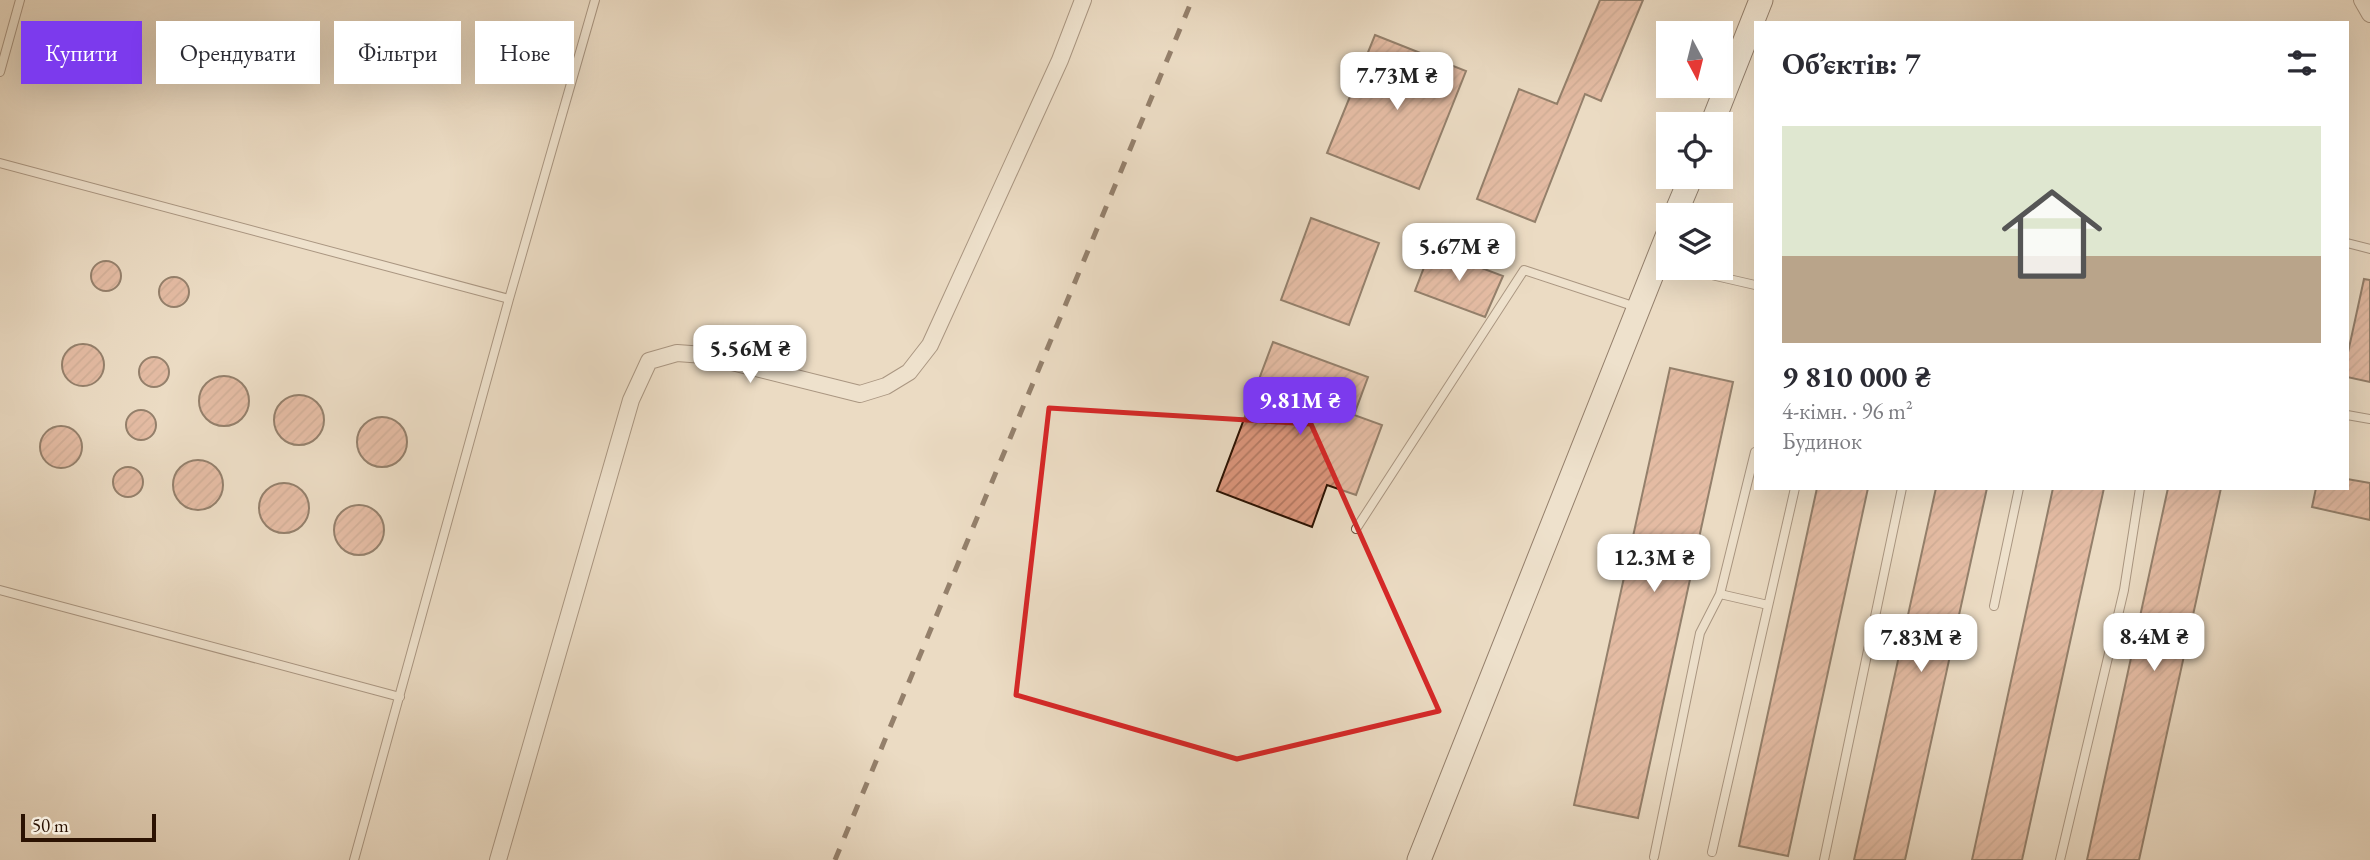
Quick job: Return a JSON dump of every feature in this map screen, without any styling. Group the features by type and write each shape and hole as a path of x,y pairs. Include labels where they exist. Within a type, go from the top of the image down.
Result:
{"main road":[{"path":"1717,112 1761,0"},
{"path":"1419,860 1639,308 1656,275"}],"street":[{"path":"498,860 631,400 649,361 677,353 704,355 860,394 886,386 909,372 930,345 1060,60 1083,0"},
{"path":"2362,0 2370,14"}],"lane":[{"path":"0,72 20,0"},
{"path":"354,860 509,299 595,0"},
{"path":"0,163 509,299"},
{"path":"2349,244 2370,249"},
{"path":"1356,529 1524,270 1639,308"},
{"path":"1733,280 1754,285"},
{"path":"2349,415 2370,419"},
{"path":"1654,857 1700,633 1720,594 1754,456"},
{"path":"1712,852 1794,490"},
{"path":"1824,860 1902,490"},
{"path":"1994,606 2019,490"},
{"path":"2060,860 2124,590 2140,490"},
{"path":"0,590 400,697"},
{"path":"1720,594 1768,605"}],"highlighted area":[{"path":"1049,408 1311,424 1439,711 1237,759 1016,695"}],"building":[{"path":"1600,0 1643,0 1601,101 1585,94 1535,222 1477,199 1519,89 1557,104"},
{"path":"1375,35 1466,71 1419,189 1327,153"},
{"path":"1311,218 1379,243 1349,325 1281,300"},
{"path":"1431,249 1503,276 1485,317 1415,291"},
{"path":"106,261 117,265 121,276 117,287 106,291 95,287 91,276 95,265"},
{"path":"174,277 185,281 189,292 185,303 174,307 163,303 159,292 163,281"},
{"path":"2364,279 2370,280 2370,382 2349,377 2349,348"},
{"path":"1273,342 1368,377 1354,415 1382,425 1356,495 1327,485 1312,527 1217,491"},
{"path":"83,344 98,350 104,365 98,380 83,386 68,380 62,365 68,350"},
{"path":"154,357 165,361 169,372 165,383 154,387 143,383 139,372 143,361"},
{"path":"1670,368 1733,382 1638,818 1574,805"},
{"path":"224,376 242,383 249,401 242,419 224,426 206,419 199,401 206,383"},
{"path":"299,395 317,402 324,420 317,438 299,445 281,438 274,420 281,402"},
{"path":"141,410 152,414 156,425 152,436 141,440 130,436 126,425 130,414"},
{"path":"382,417 400,424 407,442 400,460 382,467 364,460 357,442 364,424"},
{"path":"61,426 76,432 82,447 76,462 61,468 46,462 40,447 46,432"},
{"path":"198,460 216,467 223,485 216,503 198,510 180,503 173,485 180,467"},
{"path":"128,467 139,471 143,482 139,493 128,497 117,493 113,482 117,471"},
{"path":"2349,479 2370,483 2370,520 2312,507 2316,490 2349,490"},
{"path":"284,483 302,490 309,508 302,526 284,533 266,526 259,508 266,490"},
{"path":"1817,490 1868,490 1788,856 1739,846"},
{"path":"1936,490 1987,490 1905,860 1854,860"},
{"path":"2053,490 2104,490 2022,860 1972,860"},
{"path":"2168,490 2221,490 2139,860 2087,860"},
{"path":"359,505 377,512 384,530 377,548 359,555 341,548 334,530 341,512"}],"railway":[{"path":"835,860 1192,0"}]}
